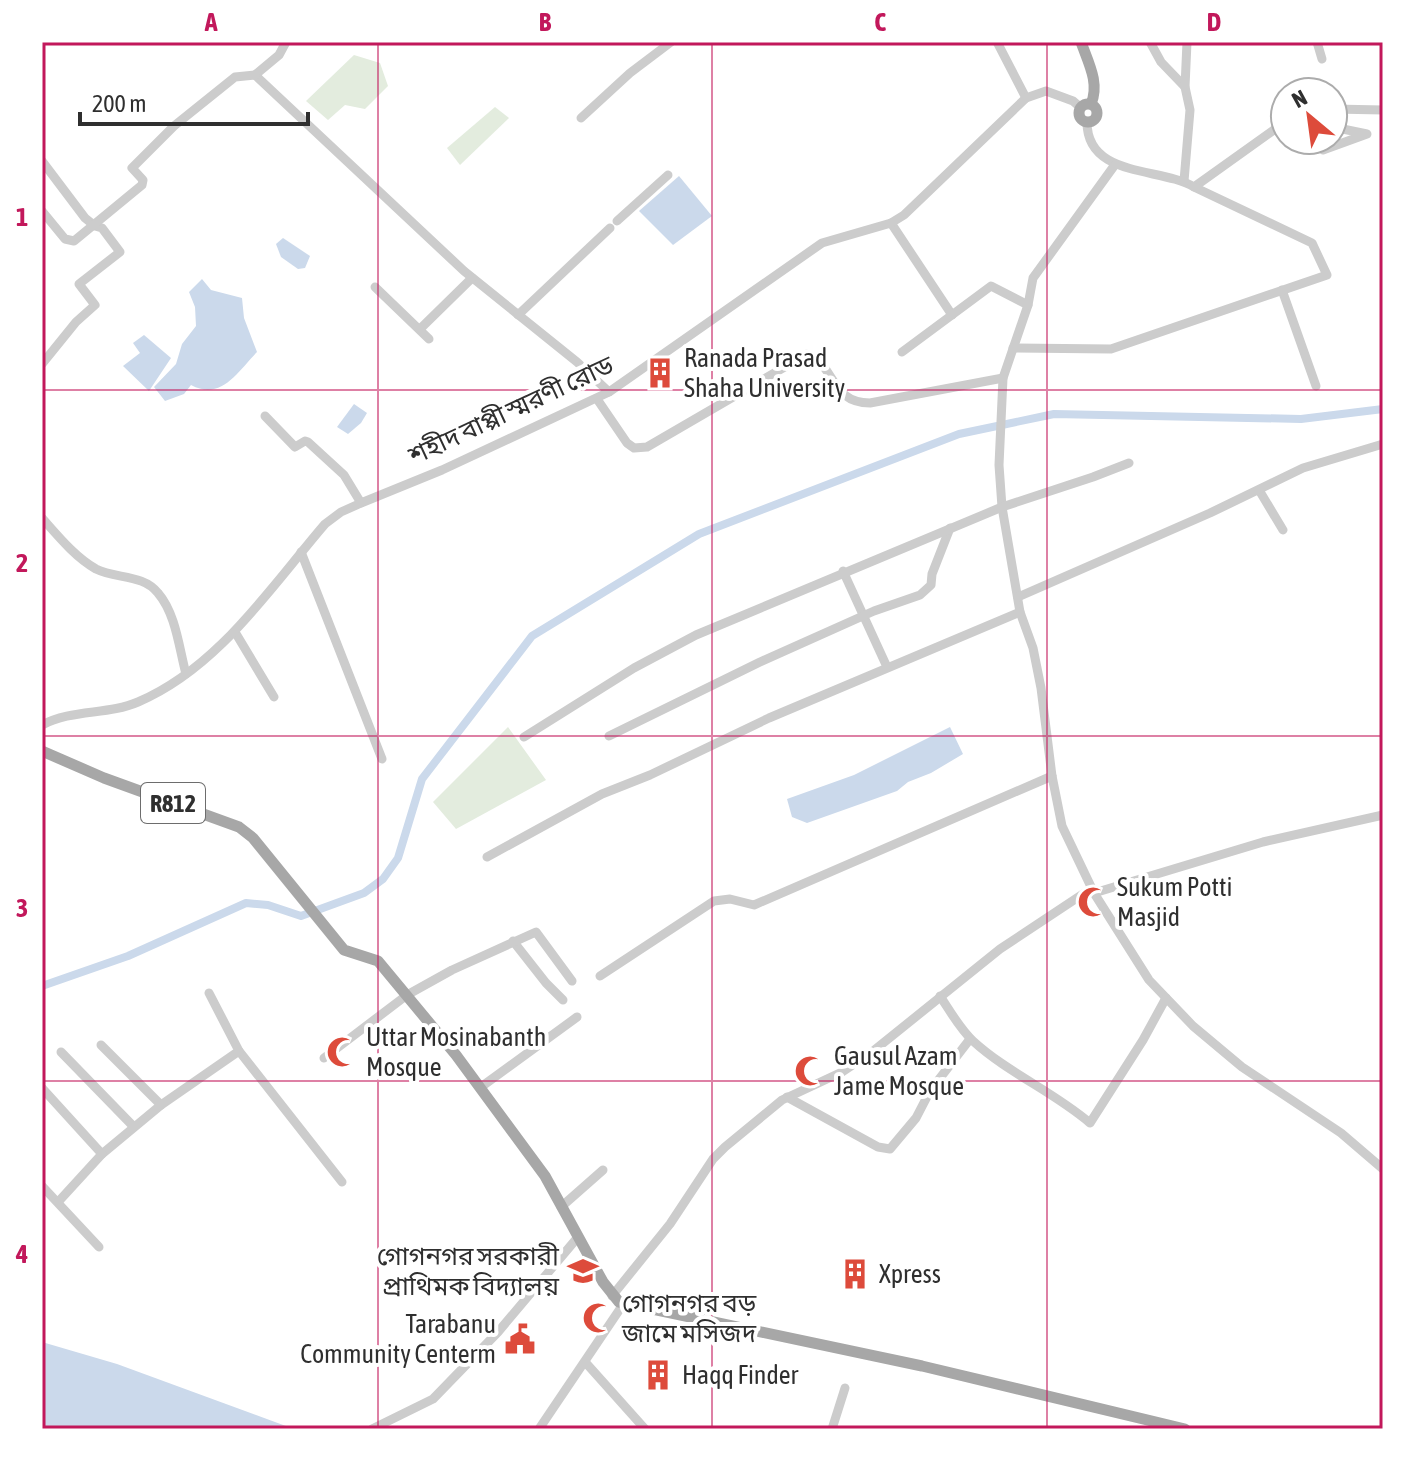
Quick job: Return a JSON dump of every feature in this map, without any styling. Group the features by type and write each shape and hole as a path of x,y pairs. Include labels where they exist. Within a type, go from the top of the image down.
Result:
{"main road":[{"path":"1081,42 1093,74 1095,94 1086,106 1096,109 1097,115 1087,122"},
{"name":"R812","path":"42,751 104,778 239,827 253,838 344,950 378,961 481,1087 545,1176 612,1296 624,1303 922,1366 1185,1429"}],"street":[{"path":"42,211 69,242 95,226 142,185 143,180 132,168 164,136 235,77 255,75 279,55 286,42"},
{"path":"581,118 630,73 671,42"},
{"path":"997,42 1026,98 1046,91 1086,106"},
{"path":"1150,42 1161,62 1185,87"},
{"path":"1184,181 1190,110 1185,87 1187,42"},
{"path":"1317,42 1322,59"},
{"path":"255,75 472,278 577,362 609,392"},
{"name":"শহীদ বাপ্পী স্মরণী রোড","path":"42,725 60,718 135,704 186,674 235,632 325,524 341,512 597,399 822,243 891,223 904,215 1026,98"},
{"path":"1349,109 1383,110"},
{"path":"1013,348 1111,349 1327,275 1312,243 1184,181 1114,166 1095,148 1087,122"},
{"path":"1349,130 1367,134 1349,141"},
{"path":"1194,187 1269,133"},
{"path":"42,161 85,218 102,228 120,252 79,284 95,305 76,322 42,364"},
{"path":"1114,166 1033,278 1028,305 1003,378 999,465 1002,507 1020,612 1036,661 1062,826 1093,891 1149,980 1193,1026 1242,1067 1341,1133 1383,1169"},
{"path":"518,315 668,175"},
{"path":"891,223 952,315"},
{"path":"420,329 472,278"},
{"path":"902,352 991,286 1028,305"},
{"path":"375,287 429,339"},
{"path":"1282,290 1316,386"},
{"path":"597,399 627,443 634,448 647,447 671,435 807,354 815,356 841,393 856,403 1003,378"},
{"path":"265,416 292,446 298,447 308,442 344,475 361,503"},
{"path":"1018,597 1303,468 1383,444"},
{"path":"524,737 622,675 696,635 1002,507 1129,463"},
{"path":"1259,490 1283,530"},
{"path":"42,518 87,563 112,575 145,583 159,594 170,611 186,674"},
{"path":"609,736 760,662 920,595 931,585 932,574 950,528"},
{"path":"301,552 382,759"},
{"path":"843,571 887,667"},
{"path":"487,857 602,794 650,775 769,718 1020,612"},
{"path":"235,632 274,697"},
{"path":"600,976 714,901 730,899 754,905 1052,776"},
{"path":"612,1296 670,1224 713,1159 787,1097 842,1072 872,1052 1000,949 1093,891 1263,842 1383,815"},
{"path":"324,1058 407,995 513,941 539,933 572,981"},
{"path":"513,941 563,1000"},
{"path":"209,993 239,1051 342,1182"},
{"path":"940,996 970,1039 990,1056 1090,1123 1166,998"},
{"path":"481,1087 577,1017"},
{"path":"787,1097 878,1147 890,1149 916,1118 930,1091 970,1039"},
{"path":"101,1045 161,1105"},
{"path":"59,1201 102,1154 133,1126 239,1051"},
{"path":"61,1052 133,1126"},
{"path":"42,1088 102,1154"},
{"path":"561,1207 603,1170"},
{"path":"42,1186 99,1247"},
{"path":"372,1429 433,1399 498,1332 578,1237"},
{"path":"539,1429 624,1303"},
{"path":"586,1363 645,1429"},
{"path":"832,1429 845,1388"}],"shaded area":[{"path":"354,55 380,63 388,86 365,109 345,105 328,120 306,101"},
{"path":"495,107 509,118 460,165 447,148"},
{"path":"508,727 546,780 456,829 433,802"}],"water":[{"path":"679,176 712,216 673,245 639,211"},
{"path":"283,238 310,256 305,268 298,269 281,257 276,244"},
{"path":"202,279 211,290 242,298 244,318 257,352 220,387 211,390 191,385 184,394 165,401 154,387 176,364 182,344 196,326 195,307 189,292"},
{"path":"144,335 171,358 149,391 123,366 140,353 133,343"},
{"path":"354,404 367,413 348,434 337,427"},
{"path":"950,727 963,754 931,773 908,782 897,791 807,823 792,817 787,799 854,775"},
{"path":"42,1342 117,1364 294,1429 42,1429"}],"waterway":[{"path":"42,986 128,956 246,903 268,905 301,916 364,893 383,879 398,858 422,779 532,636 699,534 959,434 1054,414 1301,419 1383,409"}],"place":[{"name":"Ranada Prasad Shaha University","path":"660,373"},
{"name":"Sukum Potti Masjid","path":"1093,902"},
{"name":"Uttar Mosinabanth Mosque","path":"342,1052"},
{"name":"Gausul Azam Jame Mosque","path":"810,1071"},
{"name":"গোগনগর সরকারী প্রাথিমক বিদ্যালয়","path":"583,1271"},
{"name":"Xpress","path":"855,1274"},
{"name":"গোগনগর বড় জামে মসিজদ","path":"598,1318"},
{"name":"Tarabanu Community Centerm","path":"520,1339"},
{"name":"Haqq Finder","path":"658,1375"}]}
